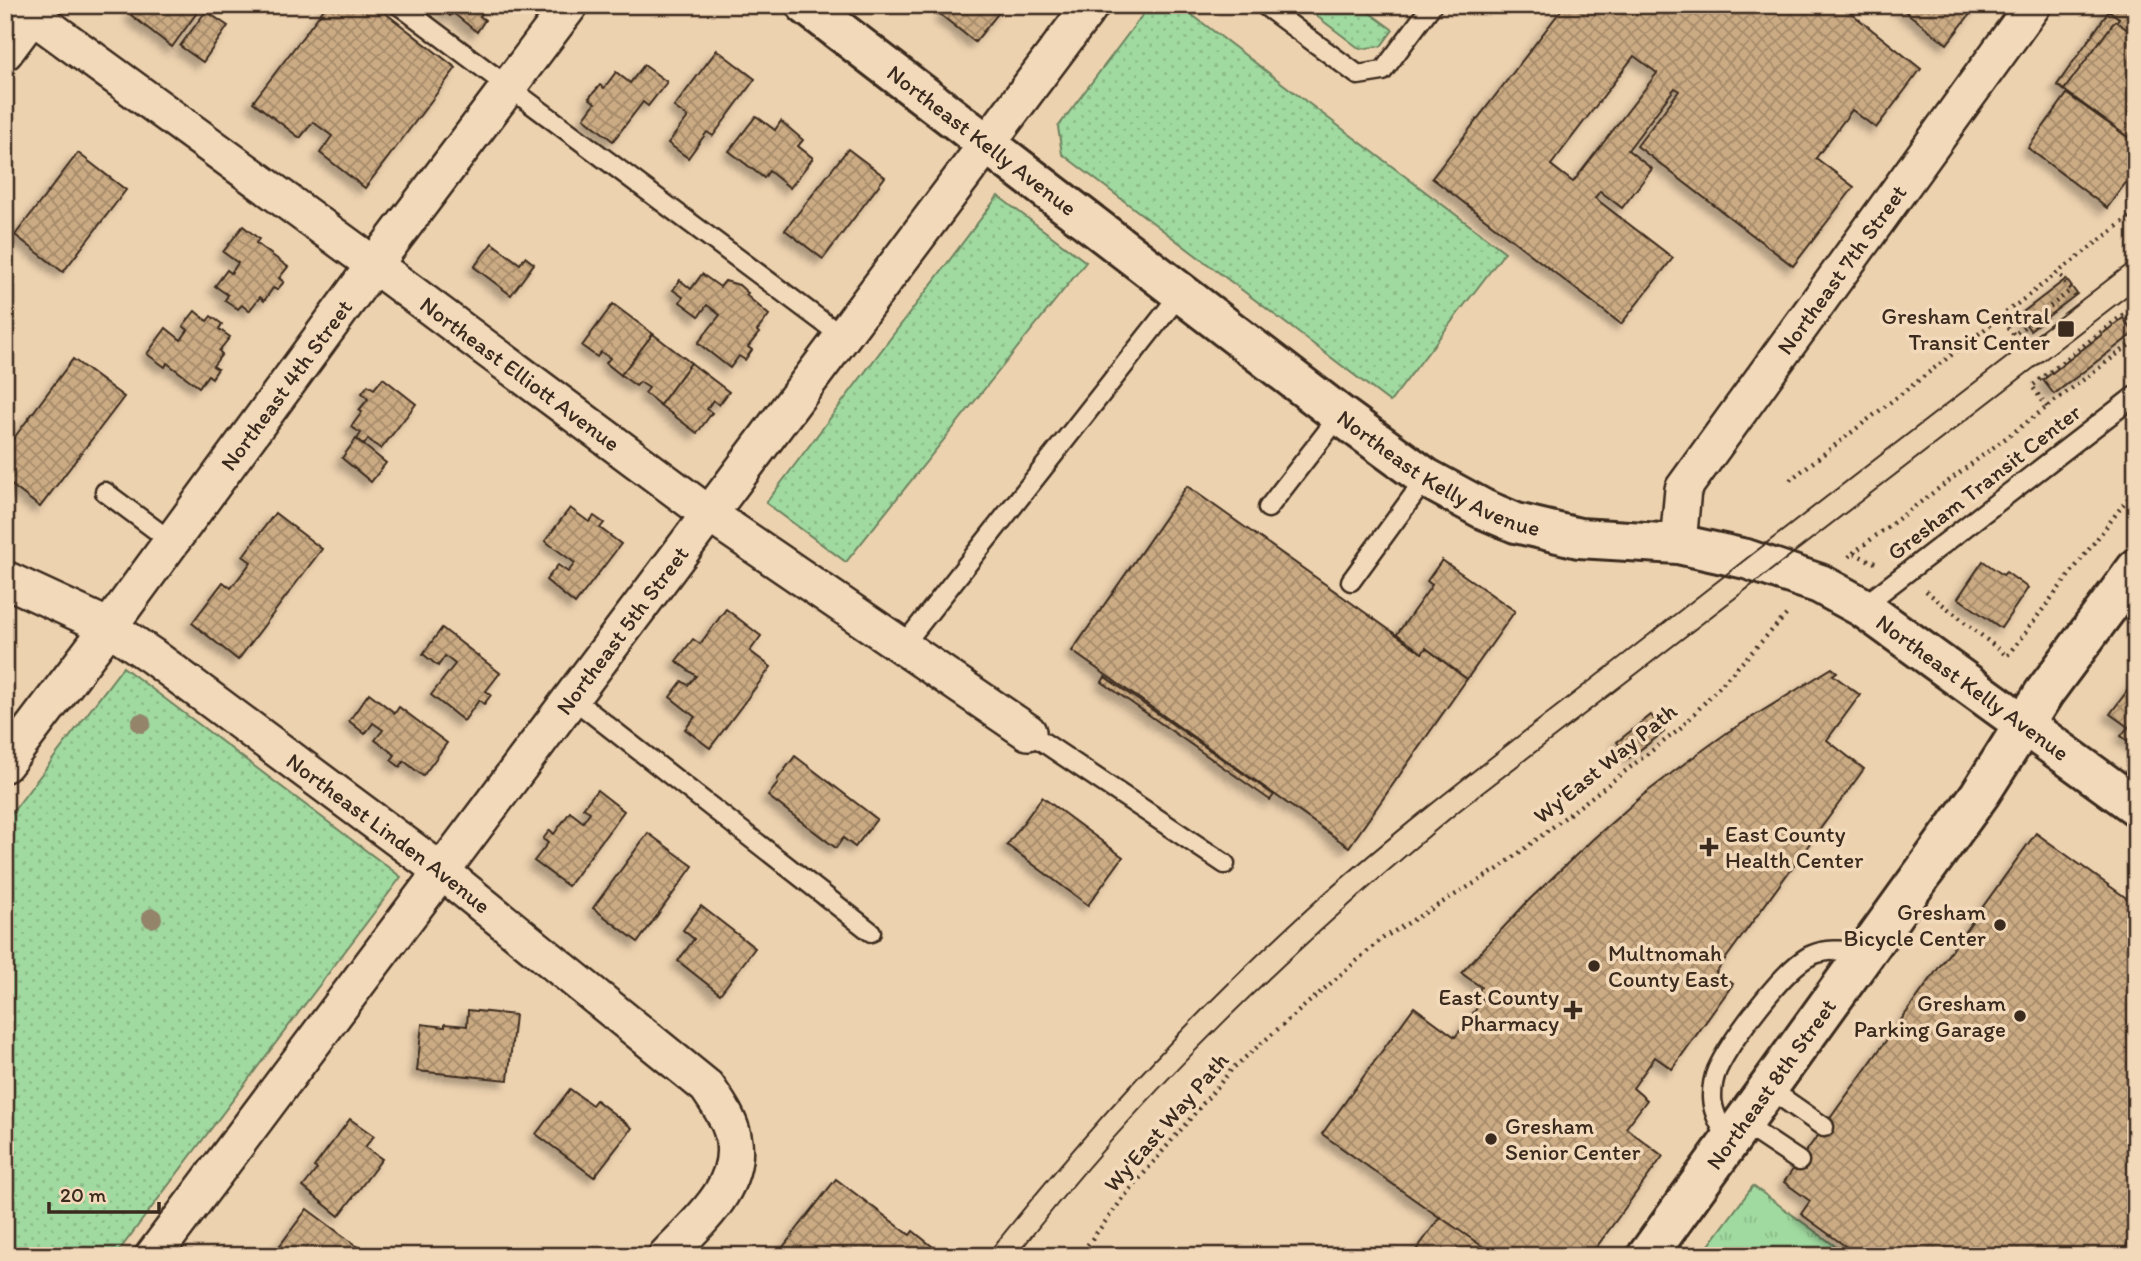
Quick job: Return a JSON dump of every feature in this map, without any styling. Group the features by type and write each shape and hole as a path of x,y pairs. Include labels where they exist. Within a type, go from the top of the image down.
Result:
{"street":[{"name":"Northeast 4th Street","path":"5,764 570,5"},
{"name":"Northeast Kelly Avenue","path":"806,5 1339,415 1426,478 1483,509 1549,533 1607,541 1678,544 1746,559 1820,584 1862,607 2136,806"},
{"name":"Northeast 5th Street","path":"153,1256 1091,5"},
{"name":"Northeast 7th Street","path":"1678,544 1683,489 2034,5"},
{"path":"5,52 30,9"},
{"name":"Northeast Elliott Avenue","path":"30,9 710,515 1028,732"},
{"name":"Northeast 8th Street","path":"1647,1256 1980,794 2045,693 2136,569"},
{"name":"Northeast Linden Avenue","path":"5,579 109,627 152,656 441,871 707,1087 727,1120 733,1136 735,1162 727,1185 715,1203 666,1256"}],"lane":[{"path":"399,5 843,337"},
{"path":"1264,5 1358,75 1383,71 1432,5"},
{"path":"902,647 1181,293"},
{"name":"Gresham Transit Center","path":"1862,607 2136,395"},
{"path":"1268,508 1339,415"},
{"path":"1351,580 1426,478"},
{"path":"105,492 172,542"},
{"path":"572,698 871,933"},
{"path":"1028,732 1225,864"},
{"path":"1799,1161 1736,1132 1716,1115 1712,1097 1716,1073 1771,991 1799,962 1814,954 1835,950 1866,952"},
{"path":"1768,1088 1824,1127"}],"path":[{"path":"1790,480 2136,212"},
{"path":"1999,316 2014,335 2071,290 2058,272"},
{"path":"2047,407 2032,386 2124,314 2136,329"},
{"name":"Wy'East Way Path","path":"1079,1256 1124,1197 1233,1068 1383,938 1498,869 1680,729 1793,608 1853,553 2136,340"},
{"path":"1853,553 1902,575 1929,593 2007,656 2136,488"},
{"path":"1454,1256 1458,1250 1466,1256"}],"green space":[{"path":"1150,5 1179,5 1505,252 1390,402 1062,154 1058,127"},
{"path":"1302,5 1359,5 1393,30 1381,46 1360,49"},
{"path":"998,196 1086,262 846,562 766,503"},
{"path":"123,667 401,877 115,1256 5,1256 5,822"},
{"path":"1753,1186 1849,1256 1701,1256"}],"building":[{"path":"138,5 201,7 172,47 131,15"},
{"path":"327,5 375,5 456,68 365,188 320,153 332,136 313,122 300,138 253,102"},
{"path":"437,5 488,5 480,16 485,20 477,32 453,13 450,16"},
{"path":"948,5 1005,5 975,42 941,15"},
{"path":"1565,5 1841,5 1921,69 1876,128 1852,110 1816,158 1854,187 1793,266 1637,146 1679,91 1675,88 1628,150 1652,169 1622,208 1600,191 1595,198 1673,258 1621,324 1432,178","holes":["1634,56 1657,73 1573,182 1551,165"]},
{"path":"1897,5 1977,5 1947,44"},
{"path":"2101,5 2136,5 2136,36 2116,22 2119,18"},
{"path":"206,11 228,26 203,62 180,46"},
{"path":"2109,11 2119,18 2064,90 2057,85"},
{"path":"2115,21 2136,36 2136,143 2064,90"},
{"path":"717,50 755,79 713,136 707,132 688,158 668,143 688,117 674,107"},
{"path":"644,65 667,82 648,106 643,102 613,141 584,118 595,103 589,98 600,85 604,88 616,72 630,83"},
{"path":"2067,94 2136,143 2136,169 2107,208 2028,148"},
{"path":"756,116 775,130 781,121 803,140 798,146 813,158 790,188 769,171 764,178 729,151"},
{"path":"848,149 885,177 823,259 785,230"},
{"path":"78,153 126,190 63,272 15,235"},
{"path":"243,226 259,239 256,243 288,267 279,278 284,282 277,290 273,288 264,301 260,297 249,311 242,305 238,309 225,300 228,295 215,286 227,270 231,273 238,263 223,252"},
{"path":"492,243 520,264 525,257 534,264 511,295 474,267"},
{"path":"702,274 720,287 725,281 739,285 748,293 746,295 769,315 748,347 752,350 745,360 739,356 730,368 698,343 720,315 707,305 699,316 680,302 683,297 673,290 680,280 691,289"},
{"path":"2066,279 2077,294 2030,330 2019,315"},
{"path":"613,304 653,334 621,375 606,363 610,358 601,352 597,357 582,346"},
{"path":"195,311 207,321 211,316 222,324 219,329 230,337 219,351 222,354 213,366 218,369 212,378 208,375 199,387 167,363 165,367 147,354 166,328 181,340 188,330 183,326"},
{"path":"2123,318 2134,333 2054,394 2043,380"},
{"path":"653,334 691,363 660,405 645,393 649,388 640,382 636,386 621,375"},
{"path":"73,359 124,397 40,507 5,480 5,450"},
{"path":"691,363 729,392 719,405 713,400 707,409 712,413 697,433 660,405"},
{"path":"383,378 416,404 381,449 368,439 364,445 357,439 361,433 351,427 368,399 362,393 368,385 374,389"},
{"path":"356,439 386,463 371,482 342,458"},
{"path":"1187,486 1422,653 1426,648 1467,679 1349,847 1072,651"},
{"path":"570,508 589,522 594,516 604,523 600,528 621,544 575,604 546,580 558,565 568,572 575,563 545,541"},
{"path":"275,513 322,549 238,660 192,623 223,582 231,588 251,562 243,556"},
{"path":"1442,560 1515,611 1467,679 1426,648 1422,653 1397,634 1432,585 1427,581"},
{"path":"1983,561 2003,575 2006,572 2028,588 2001,628 1958,598"},
{"path":"726,609 761,636 750,651 771,667 710,748 685,729 695,717 670,697 682,681 688,685 696,676 676,661 693,639 700,644"},
{"path":"442,628 500,673 486,691 491,695 484,704 479,700 464,721 431,695 455,664 445,656 438,666 423,654"},
{"name":"Multnomah County East","path":"1832,668 1837,672 1833,675 1860,695 1827,740 1864,769 1716,972 1733,984 1672,1069 1655,1057 1633,1088 1647,1100 1626,1128 1663,1156 1590,1256 1494,1256 1322,1134 1414,1007 1455,1037 1483,1000 1478,992 1481,987 1461,973 1529,900 1593,839 1643,795 1728,732"},
{"path":"1105,677 1274,795 1270,800 1102,682"},
{"path":"2136,679 2136,747 2121,736 2128,727 2110,714"},
{"path":"369,693 395,713 399,707 447,743 423,776 404,761 400,767 391,760 395,755 375,740 383,730 373,723 365,734 349,721"},
{"path":"1651,715 1664,732 1629,758 1617,742"},
{"path":"795,756 877,819 855,847 843,838 836,848 768,796"},
{"path":"597,790 624,811 568,886 534,861 548,843 543,839 550,830 554,834 570,812 583,822 590,812 583,808"},
{"path":"1042,797 1123,857 1088,905 1007,845"},
{"path":"648,833 693,866 638,942 593,908"},
{"name":"Gresham Parking Garage","path":"2036,833 2136,905 2136,1232 2119,1256 1859,1256 1801,1214 1810,1201 1784,1182"},
{"path":"701,906 755,948 720,994 678,961 694,939 683,930"},
{"path":"468,1010 515,1015 508,1080 417,1071 422,1024 467,1026"},
{"path":"570,1089 592,1105 596,1100 632,1128 594,1177 536,1134"},
{"path":"350,1119 374,1136 365,1147 382,1159 339,1216 303,1187 317,1169 314,1167"},
{"path":"836,1179 910,1235 913,1231 933,1247 926,1256 795,1256 783,1247"},
{"path":"307,1209 370,1256 272,1256"},
{"path":"1440,1217 1489,1251 1485,1256 1412,1256"}],"tram line":[{"path":"986,1256 1063,1162 1143,1072 1227,985 1353,869 1471,773 2136,258"},
{"path":"1016,1256 1065,1194 1170,1077 1282,966 1400,861 1460,810 2136,289"}],"place":[{"name":"Gresham Central Transit Center","path":"2066,329"},
{"name":"East County Health Center","path":"1709,847"},
{"name":"Gresham Bicycle Center","path":"2000,925"},
{"name":"Multnomah County East","path":"1594,966"},
{"name":"East County Pharmacy","path":"1573,1010"},
{"name":"Gresham Parking Garage","path":"2020,1016"},
{"name":"Gresham Senior Center","path":"1491,1139"}]}
